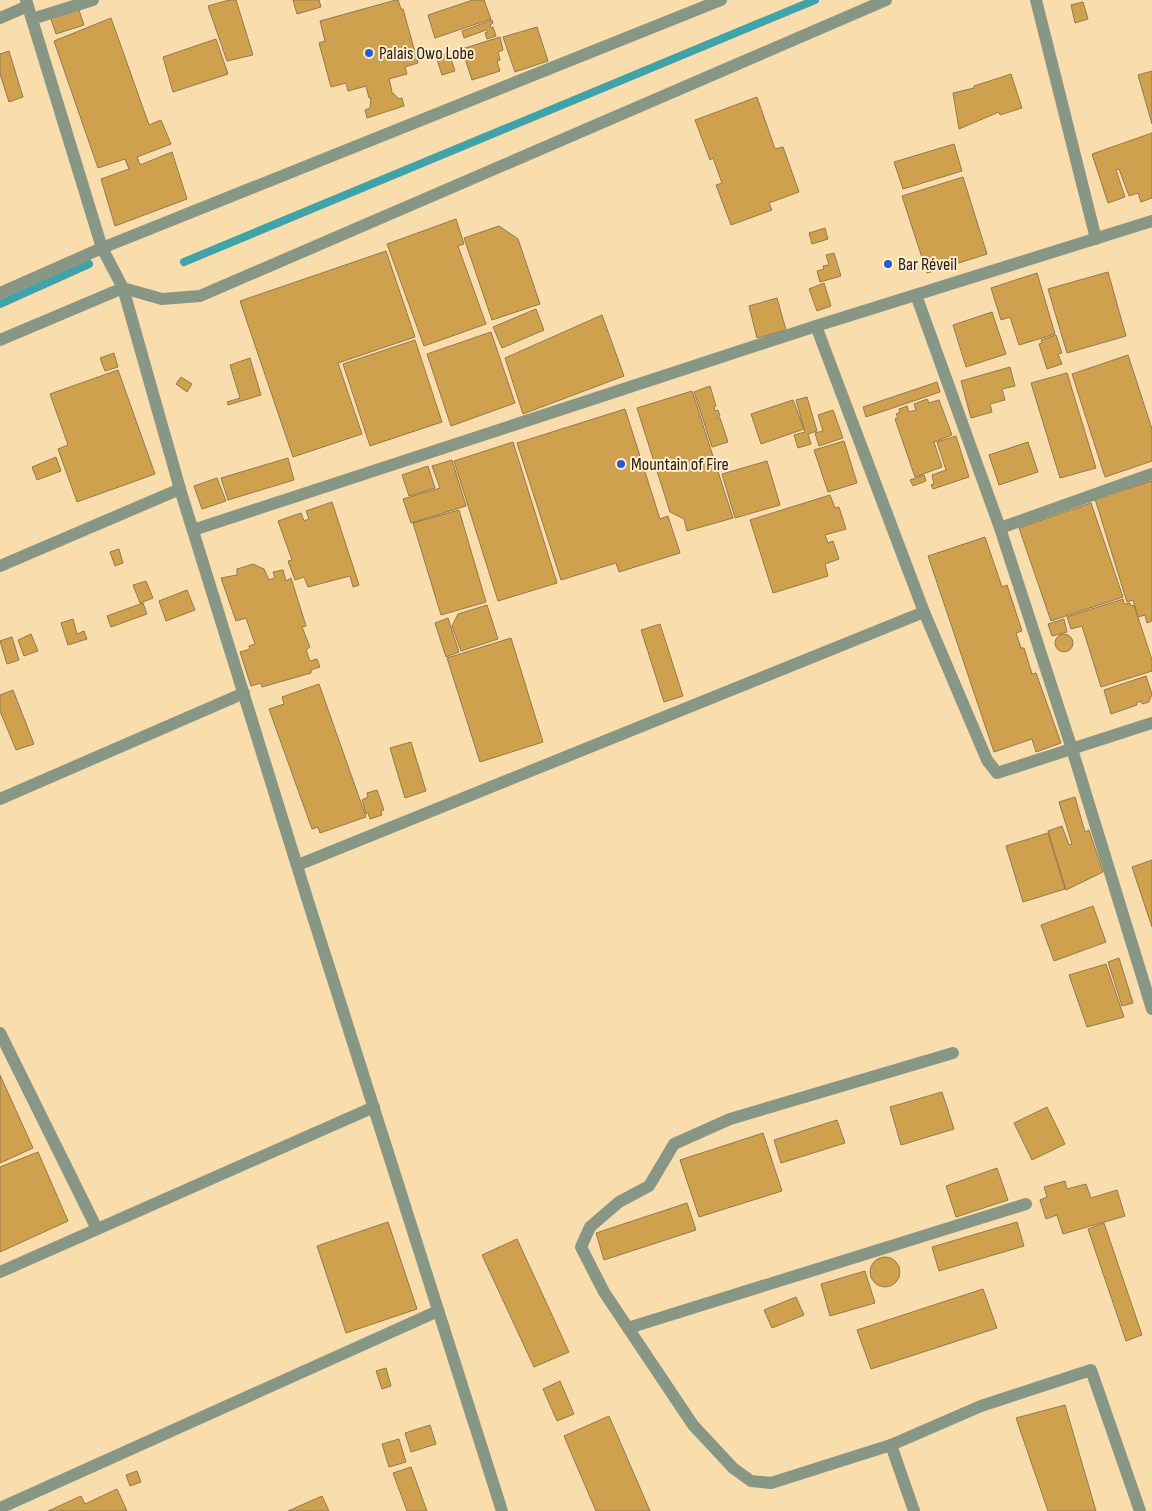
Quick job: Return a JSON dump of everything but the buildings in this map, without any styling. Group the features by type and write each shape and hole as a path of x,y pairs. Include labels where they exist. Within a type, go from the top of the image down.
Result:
{"street":[{"path":"32,19 93,0"},
{"path":"0,294 102,248 721,0"},
{"path":"1036,0 1096,238"},
{"path":"0,340 123,288 162,299 200,296 880,1"},
{"path":"0,18 27,3 102,248 123,288 180,489 502,1511"},
{"path":"193,530 816,326 1152,221"},
{"path":"916,295 1000,528 1072,749 1152,1009"},
{"path":"816,326 924,612 987,760 997,773 1152,723"},
{"path":"1000,528 1152,474"},
{"path":"0,566 180,489"},
{"path":"298,865 924,612"},
{"path":"0,799 244,693"},
{"path":"0,1033 97,1229"},
{"path":"953,1053 730,1119 674,1144 649,1186 619,1202 590,1227 581,1247 604,1292 693,1425 733,1468 751,1481 771,1483 891,1445 981,1406 1091,1370 1140,1511"},
{"path":"0,1272 374,1107"},
{"path":"628,1328 1026,1204"},
{"path":"0,1508 438,1311"},
{"path":"891,1445 914,1511"}],"waterway":[{"path":"184,262 815,0"},
{"path":"0,304 89,264"}],"place":[{"name":"Palais Owo Lobe","path":"369,53"},
{"name":"Bar Réveil","path":"888,264"},
{"name":"Mountain of Fire","path":"621,464"}]}
